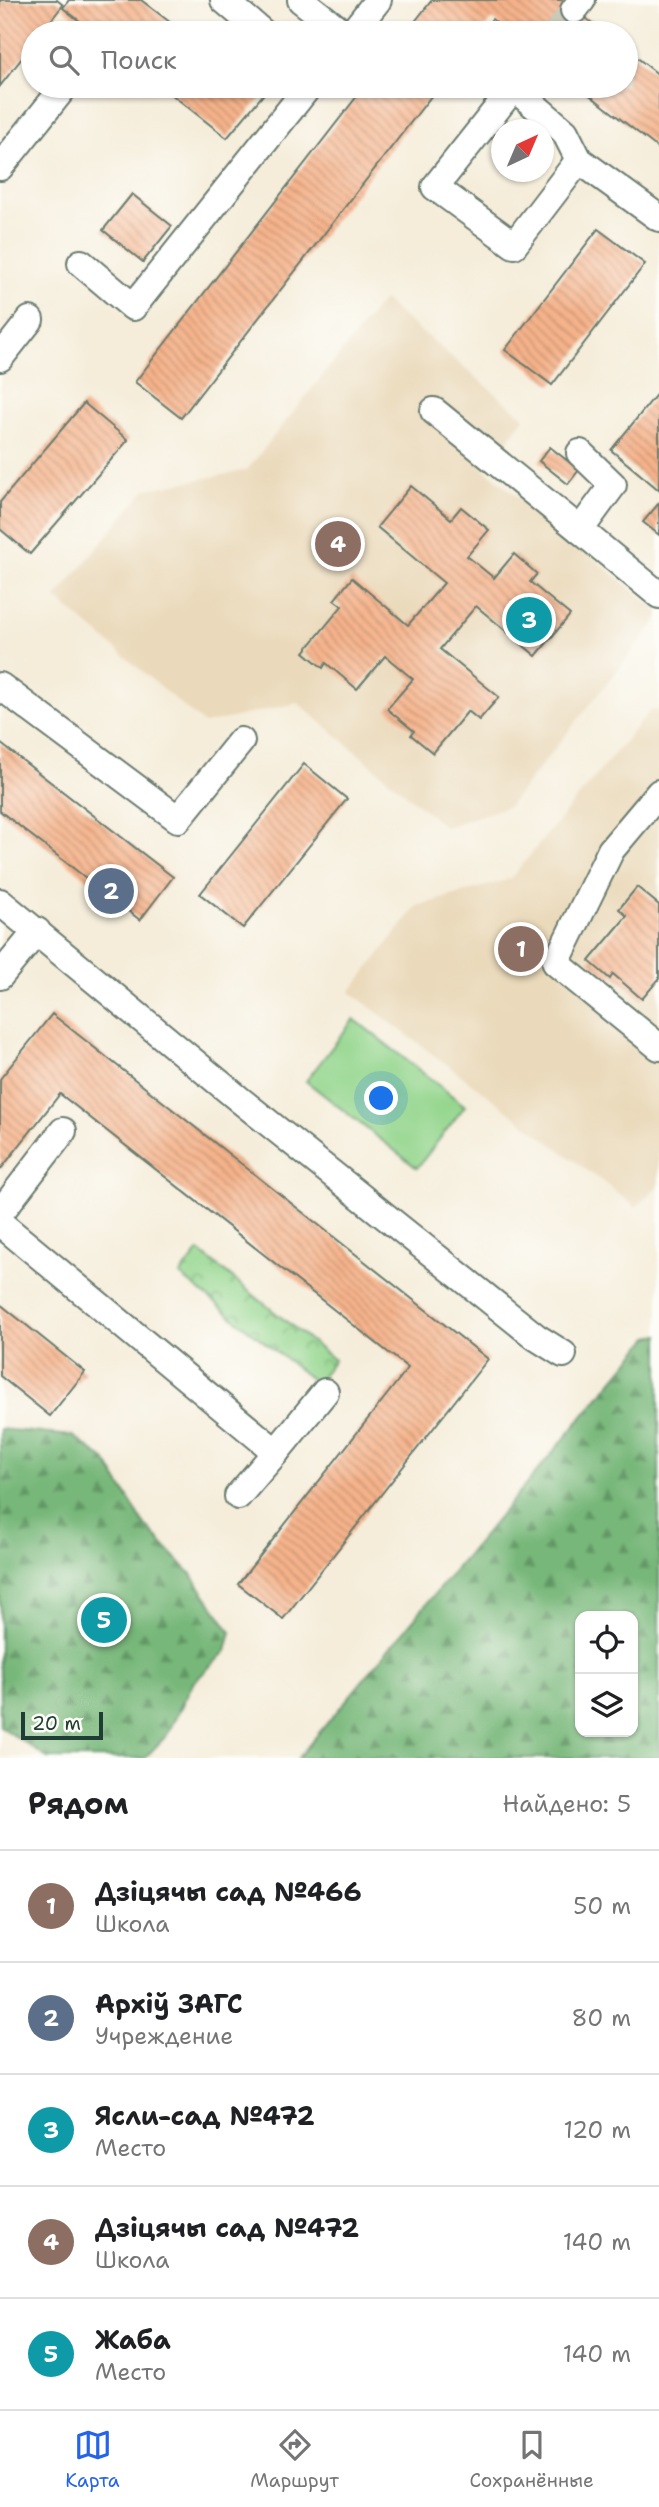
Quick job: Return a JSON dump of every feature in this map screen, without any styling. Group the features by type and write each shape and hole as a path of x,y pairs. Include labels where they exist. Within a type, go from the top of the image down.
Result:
{"lane":[{"path":"224,0 248,21"},
{"path":"301,0 328,21"},
{"path":"361,21 378,0"},
{"path":"0,167 55,98"},
{"path":"81,263 133,307 299,98"},
{"path":"505,98 435,187 514,245 579,160"},
{"path":"526,98 565,132 579,160 659,218"},
{"path":"0,358 30,320"},
{"path":"435,411 659,595"},
{"path":"580,453 613,485 580,530"},
{"path":"0,687 178,819 241,741"},
{"path":"659,793 611,850 556,963 659,1047"},
{"path":"0,902 250,1108 536,1337 563,1354"},
{"path":"0,976 37,931"},
{"path":"0,1213 63,1131"},
{"path":"0,1223 276,1452"},
{"path":"238,1496 325,1392"}],"shaded area":[{"path":"383,300 525,418 485,470 659,611 659,618 509,806 445,827 298,703 204,724 56,598 145,490 247,470"},
{"path":"659,710 659,1185 636,1207 350,992 417,906 510,879 650,711"}],"green space":[{"path":"354,1019 465,1106 417,1168 306,1081"},
{"path":"199,1251 334,1360 316,1383 180,1275"},
{"path":"659,1335 659,1758 298,1758 649,1337"},
{"path":"0,1429 73,1436 106,1461 144,1524 190,1573 231,1632 226,1651 193,1683 167,1735 145,1758 47,1758 0,1726"}],"building":[{"path":"0,0 57,0 63,5 50,21 21,21 21,59 0,86"},
{"path":"69,0 141,0 168,21 80,21 63,8"},
{"path":"432,0 562,0 589,21 492,19 415,21"},
{"path":"638,58 659,75 659,149 593,98 638,98"},
{"path":"176,98 260,98 227,138"},
{"path":"356,98 430,98 181,418 135,382"},
{"path":"132,194 172,226 143,262 103,230"},
{"path":"598,229 645,264 552,385 505,350"},
{"path":"659,391 659,490 611,450"},
{"path":"84,403 128,440 30,554 0,529 0,502"},
{"path":"550,447 579,470 568,484 539,461"},
{"path":"411,486 451,519 461,507 489,530 467,556 494,578 514,554 537,574 530,582 570,615 536,656 476,606 440,649 499,697 479,720 468,711 433,753 411,735 414,731 387,709 413,679 385,656 357,689 326,663 323,668 304,652 342,606 334,600 352,578 408,625 444,583 377,527"},
{"path":"659,503 659,535 643,522"},
{"path":"0,743 173,877 140,920 0,811"},
{"path":"304,764 347,799 243,928 200,894"},
{"path":"637,887 659,905 659,979 642,999 613,974 610,979 589,961 627,916 619,909"},
{"path":"52,1014 488,1359 283,1619 238,1584 408,1368 60,1094 0,1170 0,1079"},
{"path":"0,1304 85,1372 50,1416 0,1376"}],"tunnel":[{"path":"565,21 574,10"}],"place":[{"name":"Дзіцячы сад №472","path":"338,544"},
{"name":"Ясли-сад №472","path":"529,620"},
{"name":"Архіў ЗАГС","path":"111,891"},
{"name":"Дзіцячы сад №466","path":"521,949"},
{"name":"Жаба","path":"104,1620"}]}
